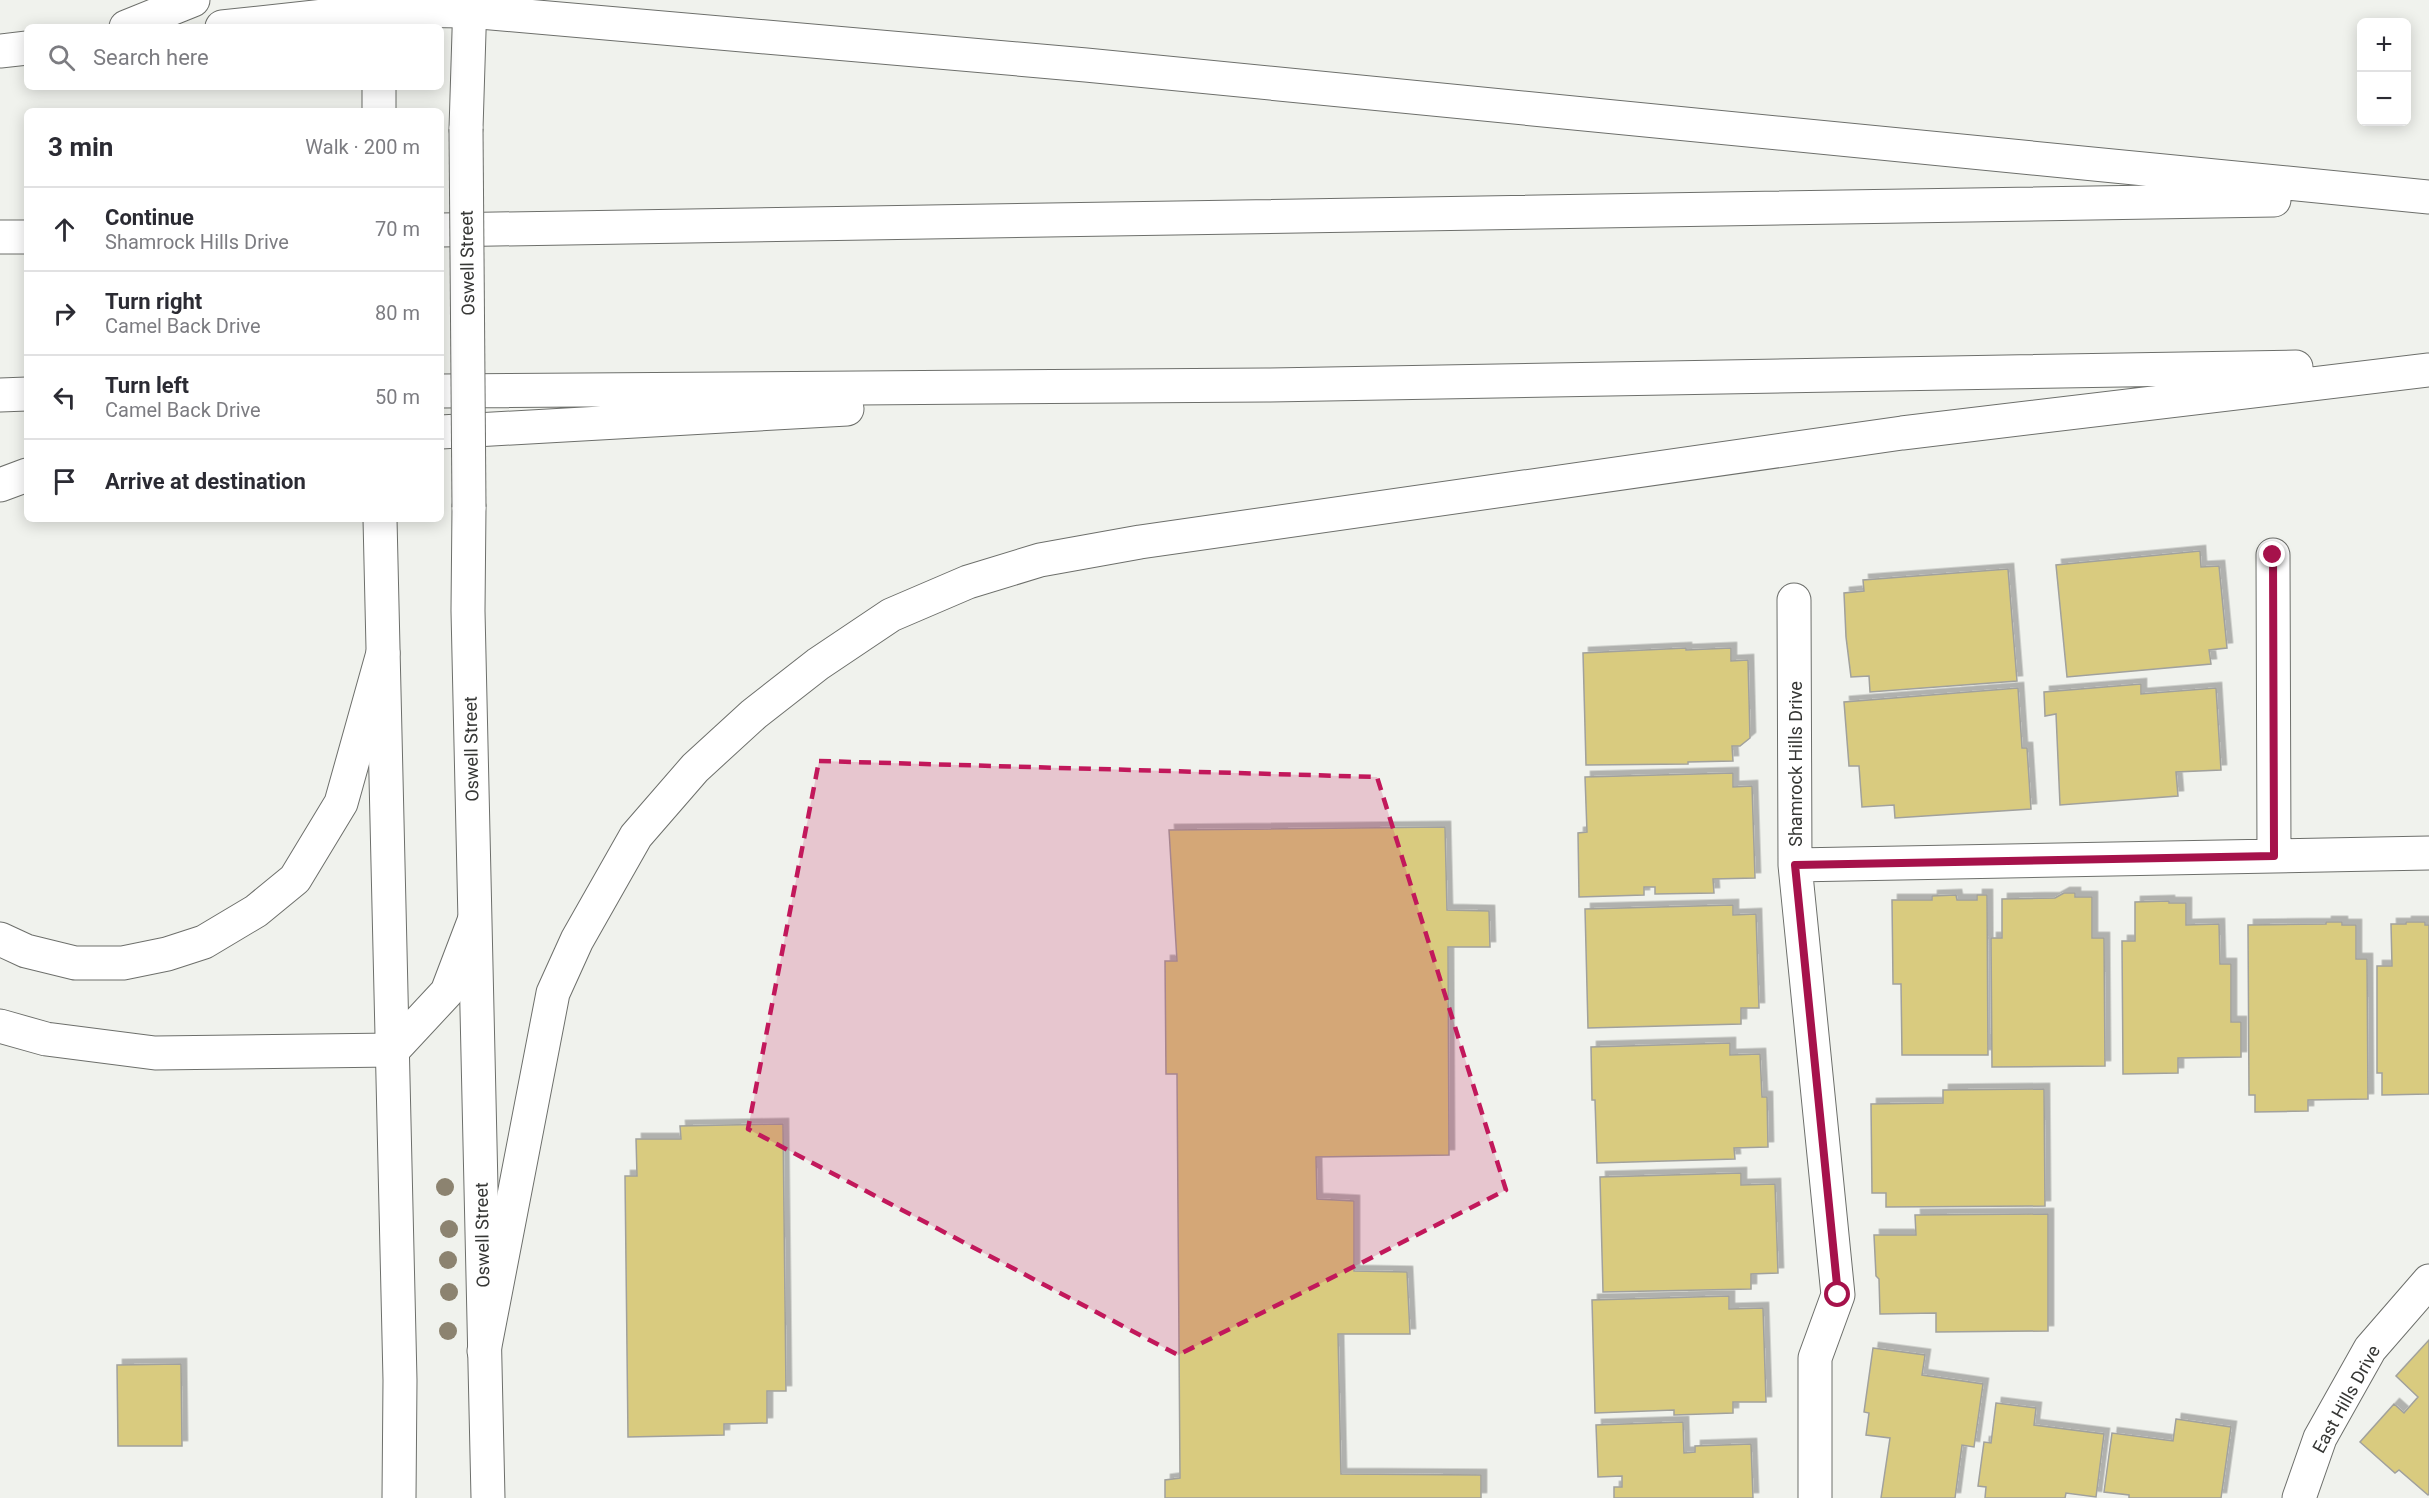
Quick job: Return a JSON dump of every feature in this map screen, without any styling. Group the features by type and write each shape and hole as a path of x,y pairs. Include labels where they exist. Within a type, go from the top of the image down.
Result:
{"main road":[{"path":"133,24 193,0"},
{"path":"253,24 470,6 2429,197"},
{"name":"Oswell Street","path":"470,6 466,129 470,507 468,611 488,1498"},
{"path":"0,51 24,48"},
{"path":"379,90 380,108"},
{"path":"444,230 2429,197"},
{"path":"0,237 24,237"},
{"path":"444,391 1266,385 2429,365"},
{"path":"484,1351 553,993 577,940 636,836 695,768 763,706 818,664 891,615 968,582 1040,560 1140,542 1902,433 2429,370"},
{"path":"444,432 1266,385"},
{"path":"0,395 24,394"},
{"path":"0,485 24,476"},
{"path":"380,522 400,1380 399,1498"},
{"path":"2273,555 2274,856"},
{"name":"Shamrock Hills Drive","path":"1794,600 1795,865 1838,1295 1815,1358 1815,1498"},
{"path":"0,939 26,951 75,963 123,963 167,954 204,942 256,911 295,879 341,803 383,653"},
{"path":"1795,865 2429,852"},
{"path":"0,1026 46,1039 155,1053 393,1050 447,992 474,921"},
{"name":"East Hills Drive","path":"2299,1498 2320,1438 2370,1349 2429,1281"}],"highlighted area":[{"path":"819,761 1377,777 1506,1190 1178,1355 748,1129"}],"building":[{"path":"2200,551 2201,567 2219,566 2227,648 2209,650 2211,664 2067,677 2056,565"},
{"path":"2008,569 2017,681 1870,692 1869,676 1851,677 1844,593 1864,591 1863,580"},
{"path":"1686,648 1686,650 1731,648 1731,661 1748,660 1750,738 1740,746 1732,746 1733,761 1586,765 1583,653"},
{"path":"2141,684 2141,694 2216,688 2221,770 2176,772 2178,796 2060,805 2056,714 2045,716 2044,692"},
{"path":"2018,688 2022,748 2027,748 2031,809 1895,818 1894,805 1862,807 1859,766 1849,766 1844,702"},
{"path":"1733,773 1733,787 1752,786 1755,878 1713,879 1714,893 1655,894 1655,887 1644,887 1644,895 1579,897 1578,833 1587,832 1585,777"},
{"path":"1445,827 1447,910 1489,911 1490,947 1448,947 1449,1155 1316,1157 1317,1199 1354,1201 1354,1271 1407,1272 1410,1334 1338,1334 1341,1474 1481,1475 1481,1498 1165,1498 1165,1480 1180,1478 1177,1074 1166,1074 1165,961 1177,961 1169,830"},
{"path":"2064,893 2075,893 2075,897 2092,897 2092,938 2104,938 2105,1066 1992,1067 1991,938 2002,938 2002,899 2055,898"},
{"path":"1956,895 1957,900 1977,900 1977,895 1987,895 1988,1055 1902,1055 1901,984 1893,984 1892,900 1932,900 1932,896"},
{"path":"2169,901 2169,903 2186,903 2186,925 2219,924 2220,964 2231,964 2231,1022 2241,1022 2241,1057 2178,1058 2178,1073 2123,1074 2122,941 2135,941 2135,902"},
{"path":"1733,905 1733,915 1756,914 1759,1008 1741,1008 1741,1024 1588,1028 1585,909"},
{"path":"2326,922 2356,925 2356,959 2367,959 2368,1099 2308,1100 2308,1111 2255,1112 2255,1095 2249,1095 2248,925 2326,924"},
{"path":"2406,922 2425,922 2425,925 2429,925 2429,1094 2382,1095 2382,1073 2377,1073 2377,966 2392,966 2391,924 2406,924"},
{"path":"1730,1043 1730,1055 1760,1054 1762,1097 1767,1097 1768,1147 1734,1148 1735,1159 1597,1163 1591,1047"},
{"path":"2044,1089 2045,1206 1886,1207 1886,1193 1872,1193 1871,1104 1943,1103 1943,1090"},
{"path":"783,1124 786,1391 767,1391 767,1423 724,1424 724,1435 628,1437 625,1176 637,1176 636,1139 681,1139 680,1126"},
{"path":"1741,1173 1741,1185 1775,1184 1778,1273 1751,1274 1751,1289 1603,1292 1600,1177"},
{"path":"2048,1214 2048,1331 1936,1332 1936,1313 1880,1314 1874,1235 1916,1235 1915,1215"},
{"path":"1729,1296 1729,1309 1763,1308 1766,1402 1733,1402 1733,1413 1674,1415 1674,1410 1595,1413 1592,1300"},
{"path":"2429,1340 2428,1495 2399,1470 2395,1473 2360,1442 2394,1404 2404,1413 2418,1397 2396,1376"},
{"path":"1873,1348 1925,1355 1922,1375 1983,1384 1974,1447 1962,1445 1955,1498 1881,1498 1890,1438 1866,1435 1869,1413 1864,1412"},
{"path":"181,1364 182,1446 118,1446 117,1365"},
{"path":"1996,1403 2036,1408 2034,1425 2104,1434 2096,1497 2066,1493 2065,1498 1985,1498 1986,1487 1978,1486 1984,1442 1991,1443"},
{"path":"2176,1419 2231,1427 2221,1498 2129,1498 2129,1495 2104,1492 2112,1433 2173,1441"},
{"path":"1683,1422 1684,1453 1695,1452 1695,1446 1751,1444 1753,1498 1614,1498 1614,1487 1622,1487 1622,1476 1598,1477 1596,1425"}],"route":[{"path":"1838,1295 1795,865 2274,856 2273,555"}]}
